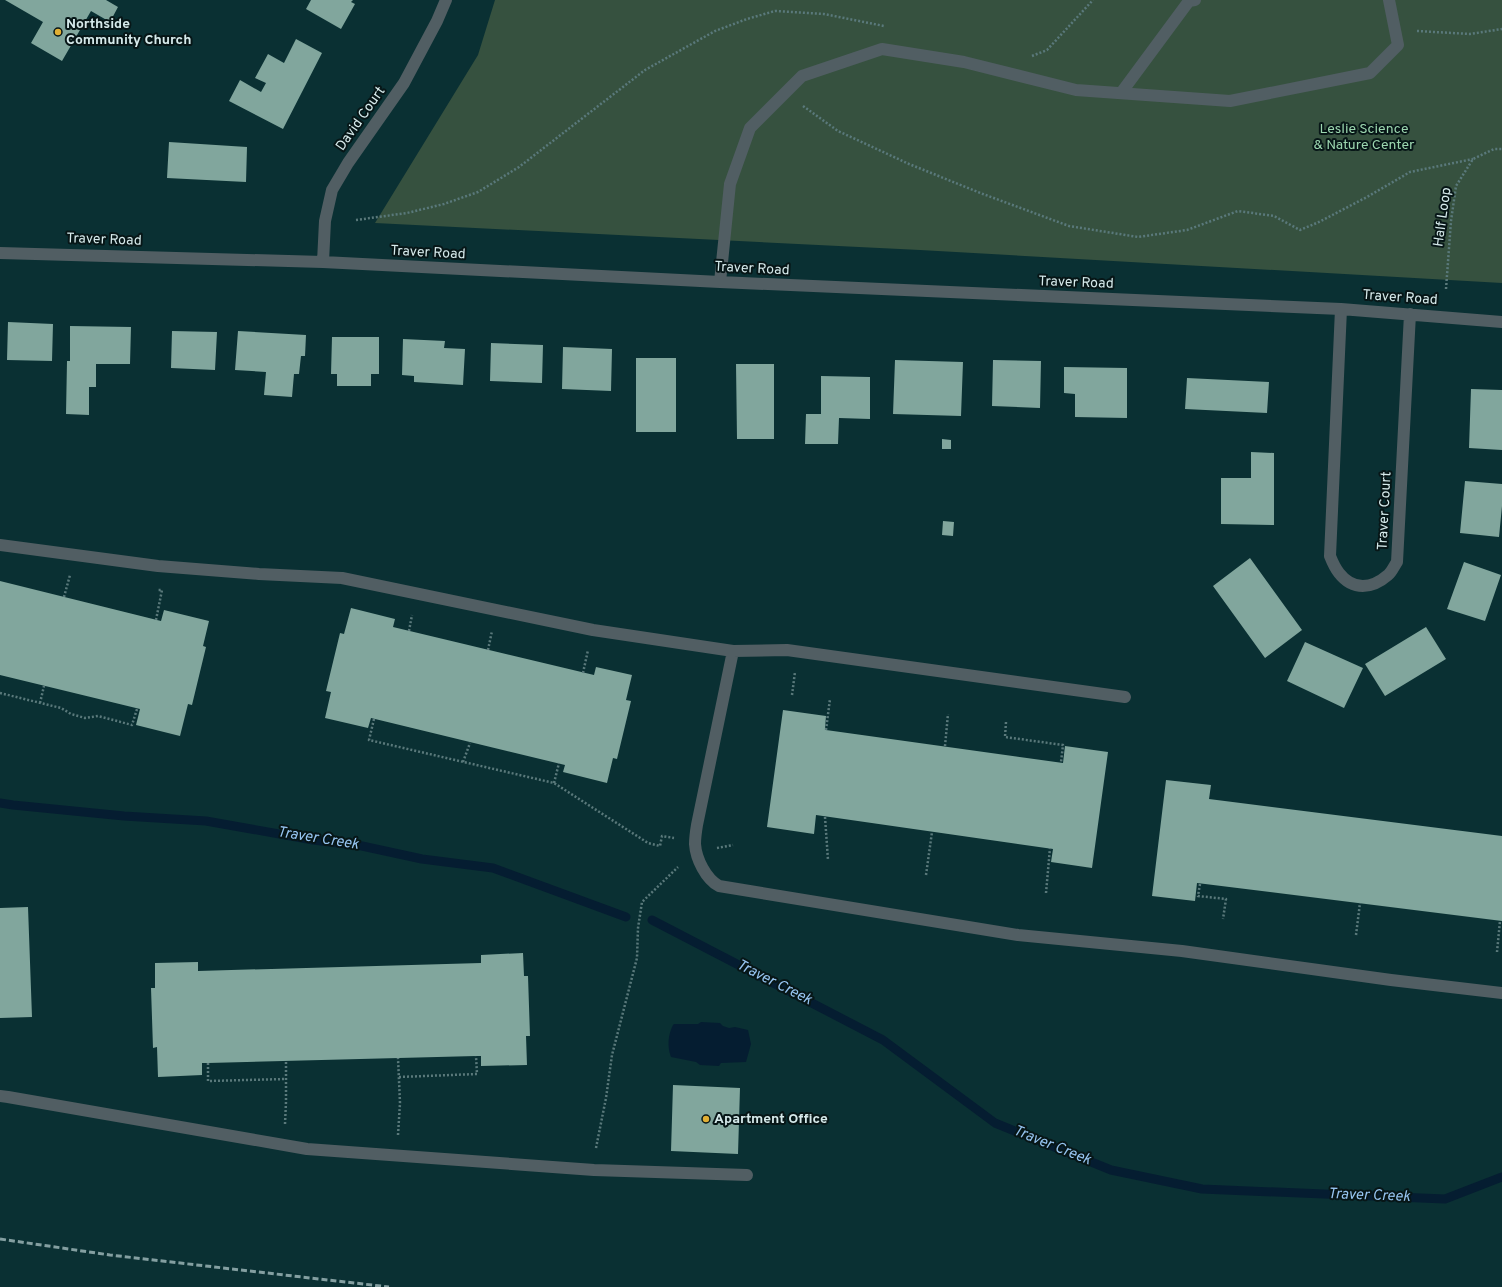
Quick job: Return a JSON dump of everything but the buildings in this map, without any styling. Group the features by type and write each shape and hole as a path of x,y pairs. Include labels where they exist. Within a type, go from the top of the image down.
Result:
{"street":[{"name":"David Court","path":"323,262 325,221 332,190 348,163 404,82 437,21 446,0"},
{"path":"1121,93 1189,1 1195,0"},
{"path":"720,282 730,184 750,128 802,76 882,49 964,62 1076,90 1230,101 1370,73 1398,45 1389,0"},
{"name":"Traver Road","path":"0,253 323,262 720,282 1341,309 1502,322"},
{"name":"Traver Court","path":"1341,309 1330,556 1339,573 1350,582 1365,587 1377,583 1390,574 1397,562 1410,314"},
{"path":"0,545 158,566 259,574 342,578 593,630 732,651 787,650 1125,697"},
{"path":"732,651 697,825 696,848 706,874 719,886 1018,935 1182,952 1391,980 1502,992"},
{"path":"0,1096 307,1149 594,1170 747,1174"}],"path":[{"path":"1032,56 1046,50 1093,0"},
{"path":"356,220 407,213 444,204 478,192 519,167 644,70 715,31 746,19 775,11 817,13 886,26"},
{"path":"1394,26 1417,31 1470,34 1502,29"},
{"path":"786,93 838,131 924,170 1069,226 1138,237 1187,230 1238,210 1274,216 1300,230 1360,201 1410,172 1473,159 1494,149 1502,149"},
{"name":"Half Loop","path":"1446,289 1451,221 1456,186 1473,159"},
{"path":"64,597 70,574"},
{"path":"40,703 44,686"},
{"path":"0,693 61,708 71,714 85,718 98,716 132,725 137,709"},
{"path":"826,730 830,700"},
{"path":"945,746 948,714"},
{"path":"374,719 369,740 554,783 648,843 660,846 662,836 696,848 732,845"},
{"path":"1006,722 1005,737 1063,745 1061,762"},
{"path":"463,762 470,743"},
{"path":"554,783 559,763"},
{"path":"825,817 828,860"},
{"path":"926,875 932,832"},
{"path":"594,1170 597,1140 606,1098 612,1055 637,958 638,928 642,902 696,848"},
{"path":"1046,893 1050,848"},
{"path":"1200,884 1198,896 1226,899 1223,919"},
{"path":"1356,935 1360,903"},
{"path":"1497,952 1500,920"},
{"path":"398,1077 477,1074 476,1056"},
{"path":"398,1058 399,1110"},
{"path":"286,1061 286,1102"},
{"path":"208,1063 208,1081 285,1079"}],"green space":[{"name":"Leslie Science & Nature Center","path":"495,0 1502,0 1502,283 920,250 375,223 478,55"}],"water":[{"path":"701,1022 720,1023 729,1028 735,1027 748,1030 751,1044 746,1062 721,1063 719,1066 700,1065 696,1062 671,1057 669,1041 673,1025 698,1024"}],"waterway":[{"name":"Traver Creek","path":"0,803 124,816 206,821 313,840 362,846 422,859 493,868 626,917"},
{"name":"Traver Creek","path":"652,920 883,1040 995,1123 1111,1170 1202,1189 1445,1199 1502,1177"}],"railway":[{"path":"0,1239 110,1255 389,1287"}],"place":[{"name":"Northside Community Church","path":"58,32"},
{"name":"Apartment Office","path":"706,1119"}]}
